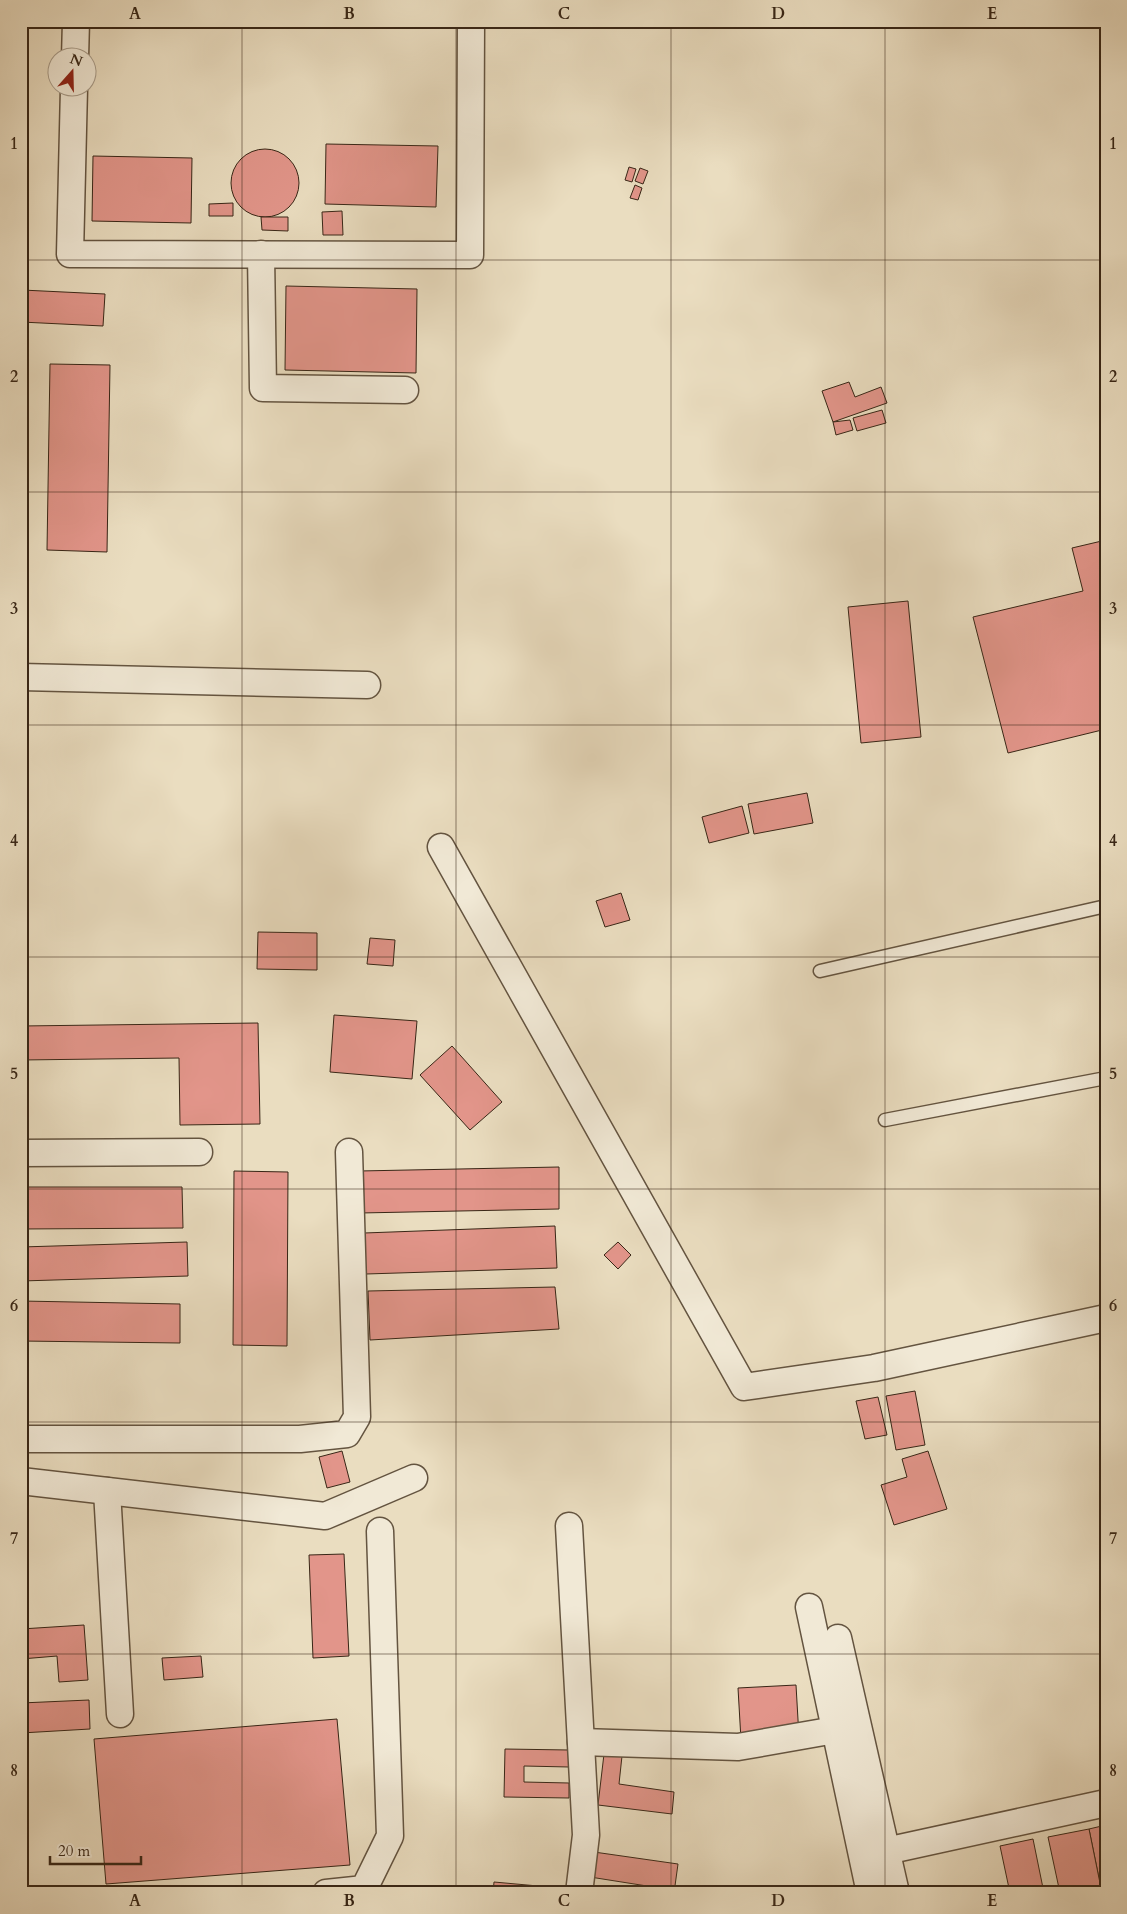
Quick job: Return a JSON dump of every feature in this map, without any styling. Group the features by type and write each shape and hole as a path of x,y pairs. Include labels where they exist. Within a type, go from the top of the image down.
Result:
{"street":[{"path":"75,48 76,21"},
{"path":"74,98 70,254 470,255 471,21"},
{"path":"261,254 263,388 405,390"},
{"path":"21,677 367,685"},
{"path":"441,847 744,1387 874,1368 1106,1318"},
{"path":"21,1153 199,1152"},
{"path":"21,1439 300,1439 348,1434 357,1417 349,1152"},
{"path":"21,1481 325,1516 414,1478"},
{"path":"107,1491 120,1714"},
{"path":"569,1526 586,1836 579,1893"},
{"path":"341,1892 364,1889 390,1836 380,1531"},
{"path":"809,1607 870,1893"},
{"path":"838,1638 896,1893"},
{"path":"581,1742 738,1747 835,1730"},
{"path":"886,1851 1106,1803"}],"lane":[{"path":"820,971 1106,906"},
{"path":"884,1120 1106,1078"}],"building":[{"path":"326,144 438,146 436,207 325,204"},
{"path":"265,149 278,152 289,159 296,170 299,183 296,196 289,207 278,214 265,217 252,214 241,207 234,196 231,183 234,170 241,159 252,152"},
{"path":"93,156 192,158 191,223 92,221"},
{"path":"629,167 636,169 632,182 625,180"},
{"path":"640,168 648,171 643,184 635,181"},
{"path":"635,185 642,188 638,200 630,198"},
{"path":"233,203 233,216 209,216 209,204"},
{"path":"342,211 343,235 323,235 322,212"},
{"path":"261,217 288,217 288,231 262,230"},
{"path":"286,286 417,289 416,373 285,370"},
{"path":"22,290 105,294 103,326 21,322"},
{"path":"50,364 110,365 107,552 47,550"},
{"path":"849,382 855,397 881,387 887,403 833,422 822,391"},
{"path":"882,410 886,423 857,431 853,418"},
{"path":"850,420 853,430 836,435 833,422"},
{"path":"1106,540 1106,729 1008,753 973,617 1083,591 1072,548"},
{"path":"908,601 921,737 861,743 848,607"},
{"path":"807,793 813,823 754,834 748,804"},
{"path":"742,806 749,833 709,843 702,817"},
{"path":"621,893 630,920 605,927 596,901"},
{"path":"258,932 317,933 317,970 257,969"},
{"path":"370,938 395,940 393,966 367,964"},
{"path":"334,1015 417,1021 412,1079 330,1072"},
{"path":"258,1023 260,1124 180,1125 179,1058 21,1060 21,1026"},
{"path":"452,1046 502,1102 470,1130 420,1075"},
{"path":"559,1167 559,1209 360,1213 359,1171"},
{"path":"234,1171 288,1172 287,1346 233,1345"},
{"path":"21,1187 182,1187 183,1228 21,1229"},
{"path":"555,1226 557,1268 366,1274 364,1233"},
{"path":"187,1242 188,1276 21,1281 21,1247"},
{"path":"618,1242 631,1255 618,1269 604,1255"},
{"path":"555,1287 559,1329 370,1340 368,1291"},
{"path":"21,1301 180,1304 180,1343 21,1341"},
{"path":"915,1391 925,1445 896,1450 886,1396"},
{"path":"878,1397 887,1435 865,1439 856,1401"},
{"path":"342,1451 350,1482 327,1488 319,1457"},
{"path":"928,1451 947,1509 894,1525 881,1485 907,1477 902,1459"},
{"path":"344,1554 349,1656 313,1658 309,1555"},
{"path":"84,1625 88,1680 59,1682 57,1656 21,1659 21,1629"},
{"path":"201,1656 203,1677 164,1680 162,1658"},
{"path":"796,1685 799,1737 741,1740 738,1688"},
{"path":"89,1700 90,1729 21,1733 21,1703"},
{"path":"337,1719 350,1865 106,1884 94,1739"},
{"path":"505,1749 569,1750 569,1767 524,1766 524,1782 569,1783 569,1798 504,1797"},
{"path":"604,1754 622,1756 619,1784 674,1792 672,1814 598,1805"},
{"path":"1106,1825 1106,1893 1102,1893 1089,1829"},
{"path":"1089,1829 1102,1893 1060,1893 1048,1837"},
{"path":"1033,1839 1044,1893 1010,1893 1000,1846"},
{"path":"594,1852 678,1864 674,1893 646,1893 647,1886 590,1877"},
{"path":"494,1882 538,1886 537,1893 493,1893"}]}
